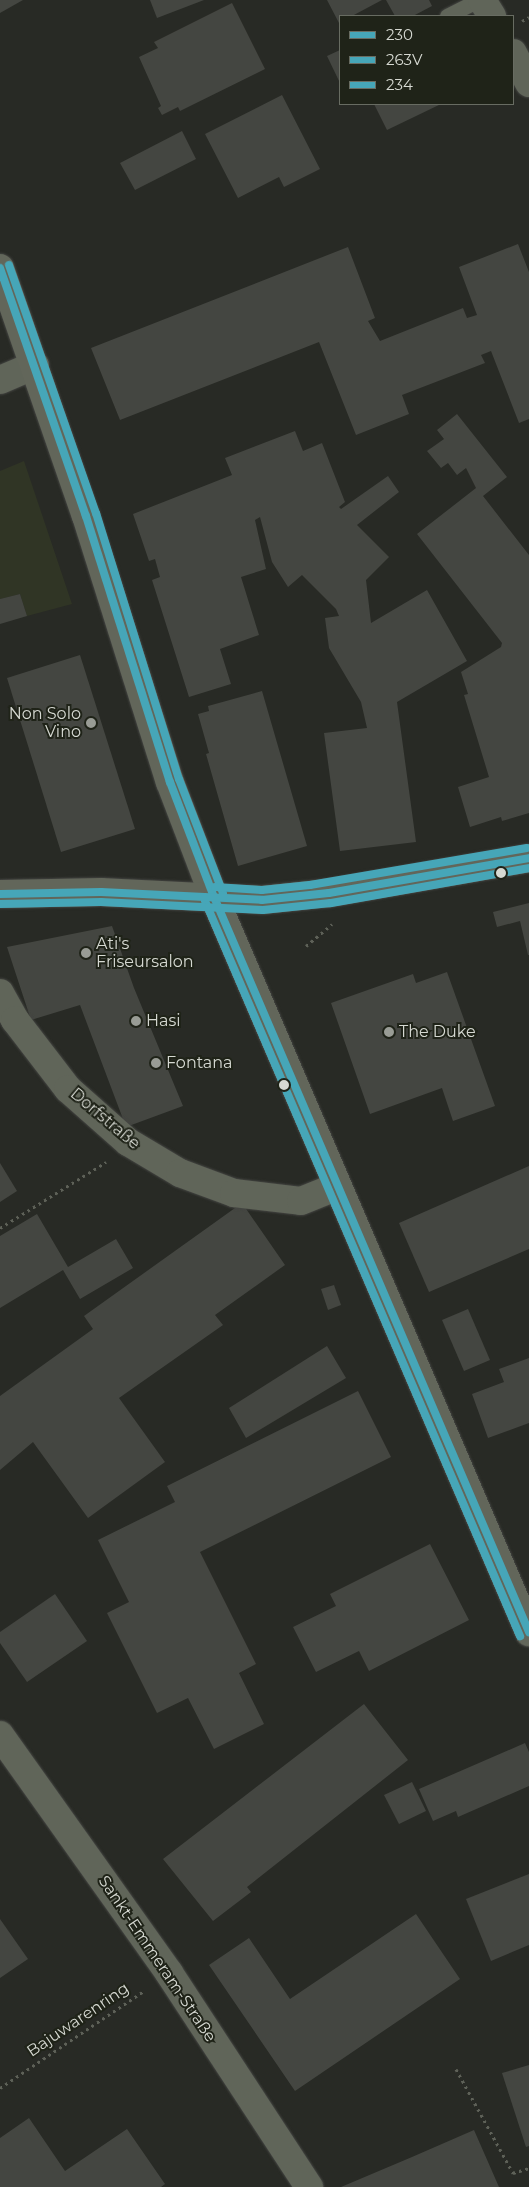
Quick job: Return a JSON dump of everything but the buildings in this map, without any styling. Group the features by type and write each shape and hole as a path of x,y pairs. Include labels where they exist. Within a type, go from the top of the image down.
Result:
{"main road":[{"path":"0,268 35,365 170,782 214,897 336,1187 529,1632"},
{"path":"0,894 101,892 262,900 311,895 529,858"}],"street":[{"path":"480,0 491,15"},
{"path":"514,55 529,83"},
{"path":"0,380 35,365"},
{"name":"Dorfstraße","path":"0,993 15,1020 68,1089 128,1142 180,1173 234,1193 300,1201 336,1187"},
{"name":"Sankt-Emmeram-Straße","path":"0,1735 169,1973 309,2187"}],"lane":[{"path":"449,15 480,0"}],"path":[{"path":"0,1228 85,1175"},
{"name":"Bajuwarenring","path":"0,2088 169,1973"},
{"path":"456,2069 513,2173 529,2168"}],"shaded area":[{"path":"24,461 72,604 27,616 20,594 0,599 0,471"}],"transit line":[{"name":"234","path":"9,265 96,513 179,779 223,893"},
{"name":"230","path":"0,268 86,516 170,782 214,897 529,1632"},
{"name":"234","path":"215,887 262,890 310,885 527,848"},
{"path":"0,894 101,892 262,900 329,893 529,858"},
{"name":"263V","path":"0,904 101,902 263,910 331,903 529,868"},
{"name":"263V","path":"205,901 520,1636"}],"place":[{"name":"Non Solo Vino","path":"91,723"},
{"name":"Ati's Friseursalon","path":"86,953"},
{"name":"Hasi","path":"136,1021"},
{"name":"The Duke","path":"389,1032"},
{"name":"Fontana","path":"156,1063"}]}
